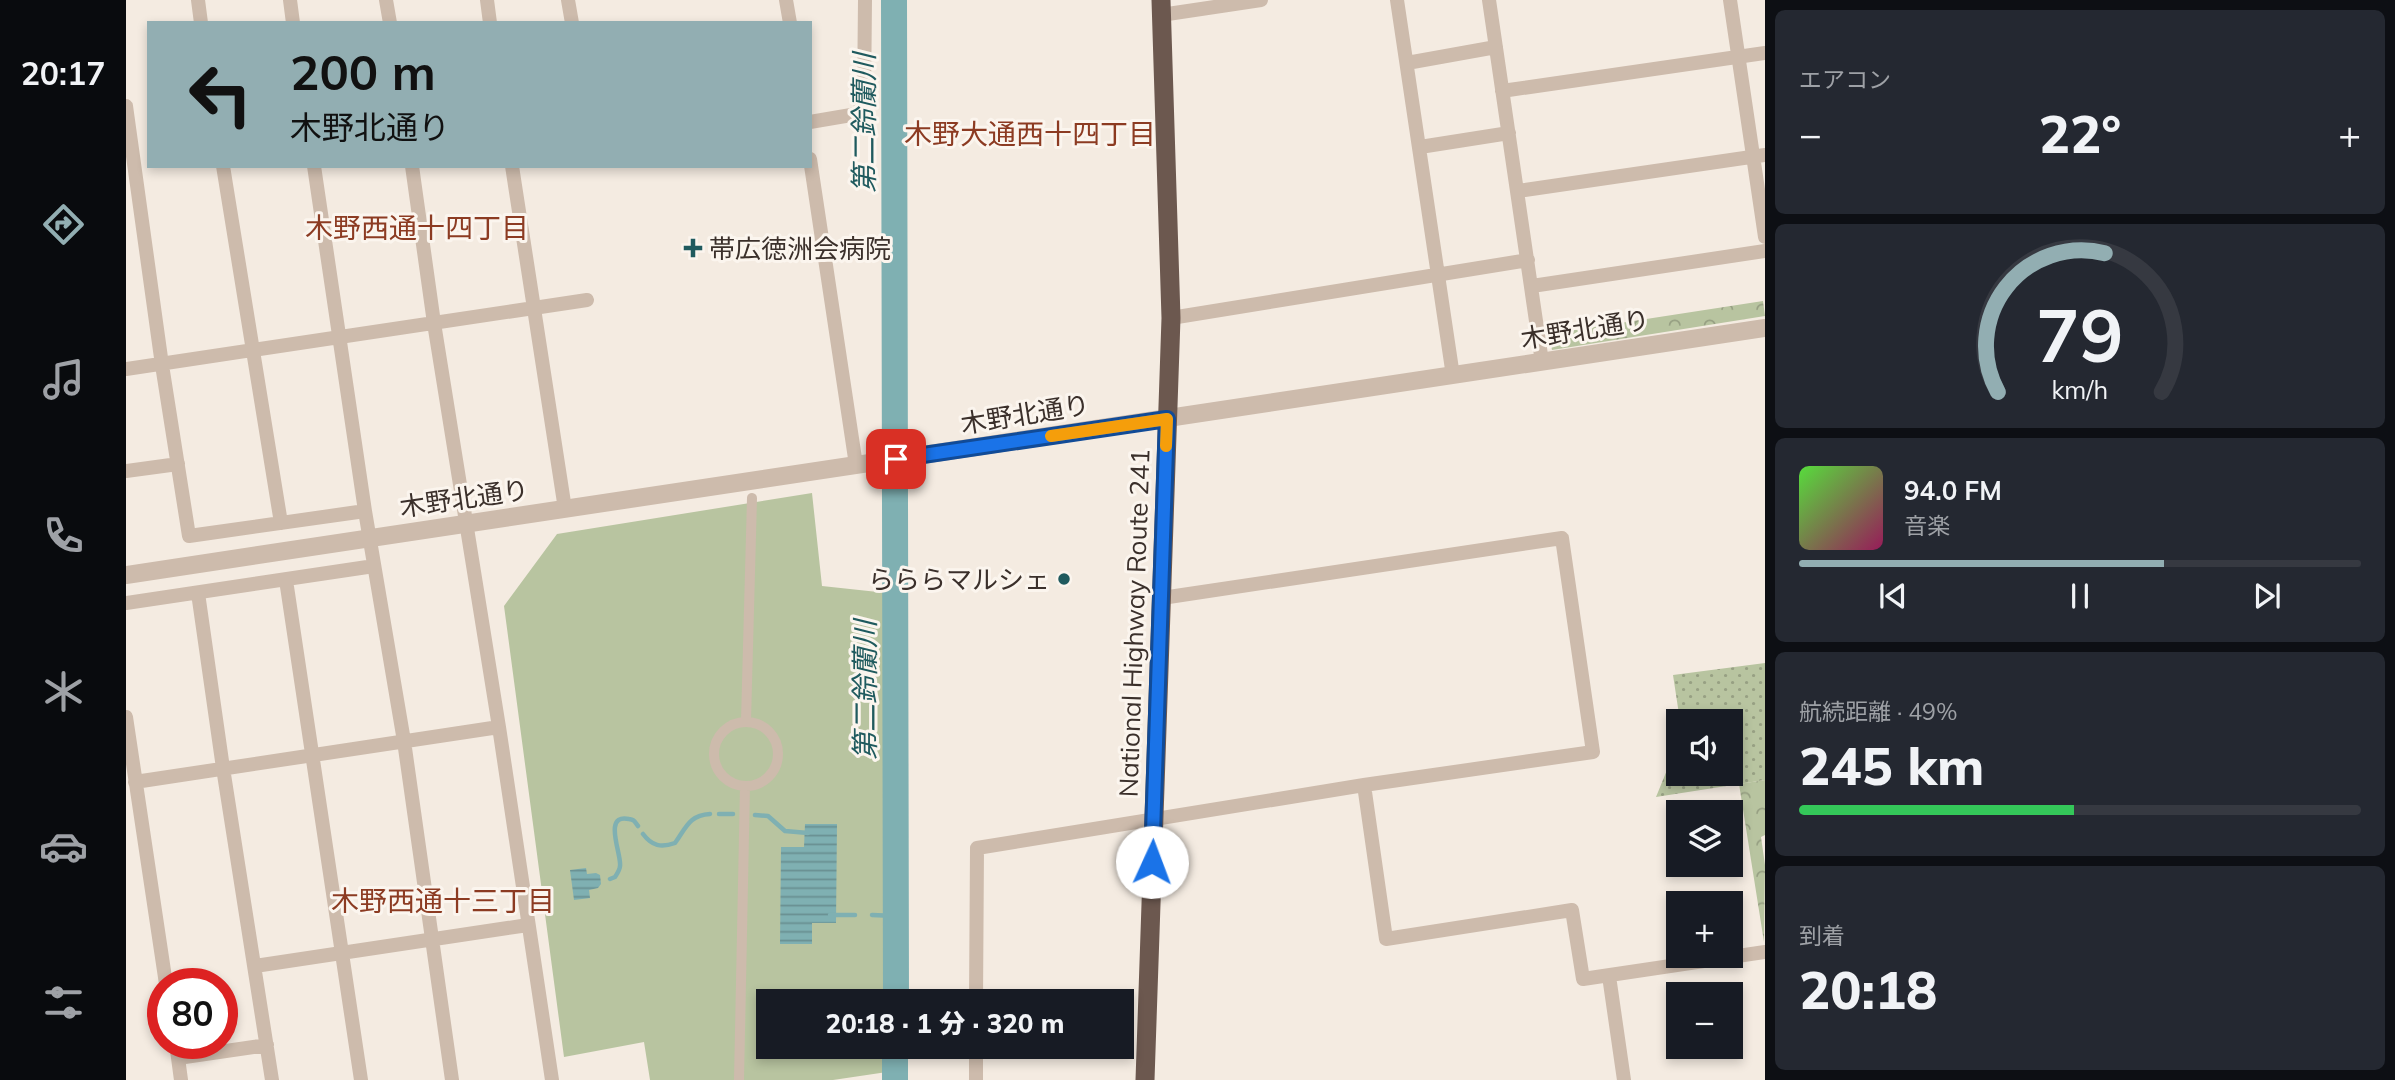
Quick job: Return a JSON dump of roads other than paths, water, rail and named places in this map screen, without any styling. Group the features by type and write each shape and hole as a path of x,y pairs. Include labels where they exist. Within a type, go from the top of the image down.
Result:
{"highway":[{"name":"National Highway Route 241","path":"1145,1080 1171,318 1161,8"}],"street":[{"path":"198,0 201,21"},
{"path":"290,0 293,21"},
{"path":"386,0 390,21"},
{"path":"487,0 491,21"},
{"path":"568,0 572,21"},
{"path":"786,0 790,21"},
{"path":"812,122 856,114 864,101 865,0"},
{"path":"1161,8 1261,0"},
{"path":"1397,0 1453,376"},
{"path":"1489,0 1542,362"},
{"path":"1730,0 1738,57 1759,156 1765,237"},
{"path":"1407,63 1496,47"},
{"path":"1503,91 1765,53"},
{"path":"126,106 137,166 162,365 189,536 365,510"},
{"path":"1420,147 1509,133"},
{"path":"1518,191 1759,156"},
{"path":"223,168 281,523"},
{"path":"314,168 369,538 404,741 452,1080"},
{"path":"412,168 552,1080"},
{"path":"512,168 565,509"},
{"path":"811,168 856,465"},
{"path":"1532,286 1765,251"},
{"path":"1171,318 1528,261"},
{"path":"126,369 587,300"},
{"name":"木野北通り","path":"126,575 1765,328"},
{"path":"126,471 178,464"},
{"path":"746,721 752,498"},
{"path":"976,989 977,848 1364,785 1593,752 1562,538 1162,598"},
{"path":"126,603 374,566"},
{"path":"286,580 361,1080"},
{"path":"198,593 272,1080"},
{"path":"126,717 164,968"},
{"path":"746,721 759,724 770,731 779,754 776,767 768,777 757,784 745,786 724,778 714,758 719,737 736,723 746,721"},
{"path":"135,782 499,727"},
{"path":"1364,785 1386,939 1572,910 1583,979 1765,952"},
{"path":"739,1080 745,786"},
{"path":"255,966 528,925"},
{"path":"1609,976 1624,1080"},
{"path":"238,1049 267,1045"},
{"path":"178,1059 181,1080"},
{"path":"976,1059 976,1080"}],"water":[{"path":"805,824 837,824 836,923 812,923 812,944 780,944 781,847 804,847"},
{"path":"586,868 587,874 600,875 601,884 598,888 589,890 590,898 574,900 570,870"}],"waterway":[{"name":"第二鈴蘭川","path":"894,0 896,989"},
{"path":"643,834 653,843 670,845 675,843 693,820 710,814"},
{"path":"719,814 733,814"},
{"path":"755,815 768,816 785,831 808,833"},
{"path":"610,879 615,877 620,867 615,836 616,822 629,819 638,826"},
{"path":"830,915 855,915"},
{"path":"872,915 896,916"},
{"name":"第二鈴蘭川","path":"895,1059 895,1080"}],"place":[{"name":"帯広徳洲会病院","path":"693,248"},
{"name":"らららマルシェ","path":"1064,579"}],"district":[{"name":"木野大通西十四丁目","path":"1030,133"},
{"name":"木野西通十四丁目","path":"417,227"},
{"name":"木野西通十三丁目","path":"443,900"}]}
